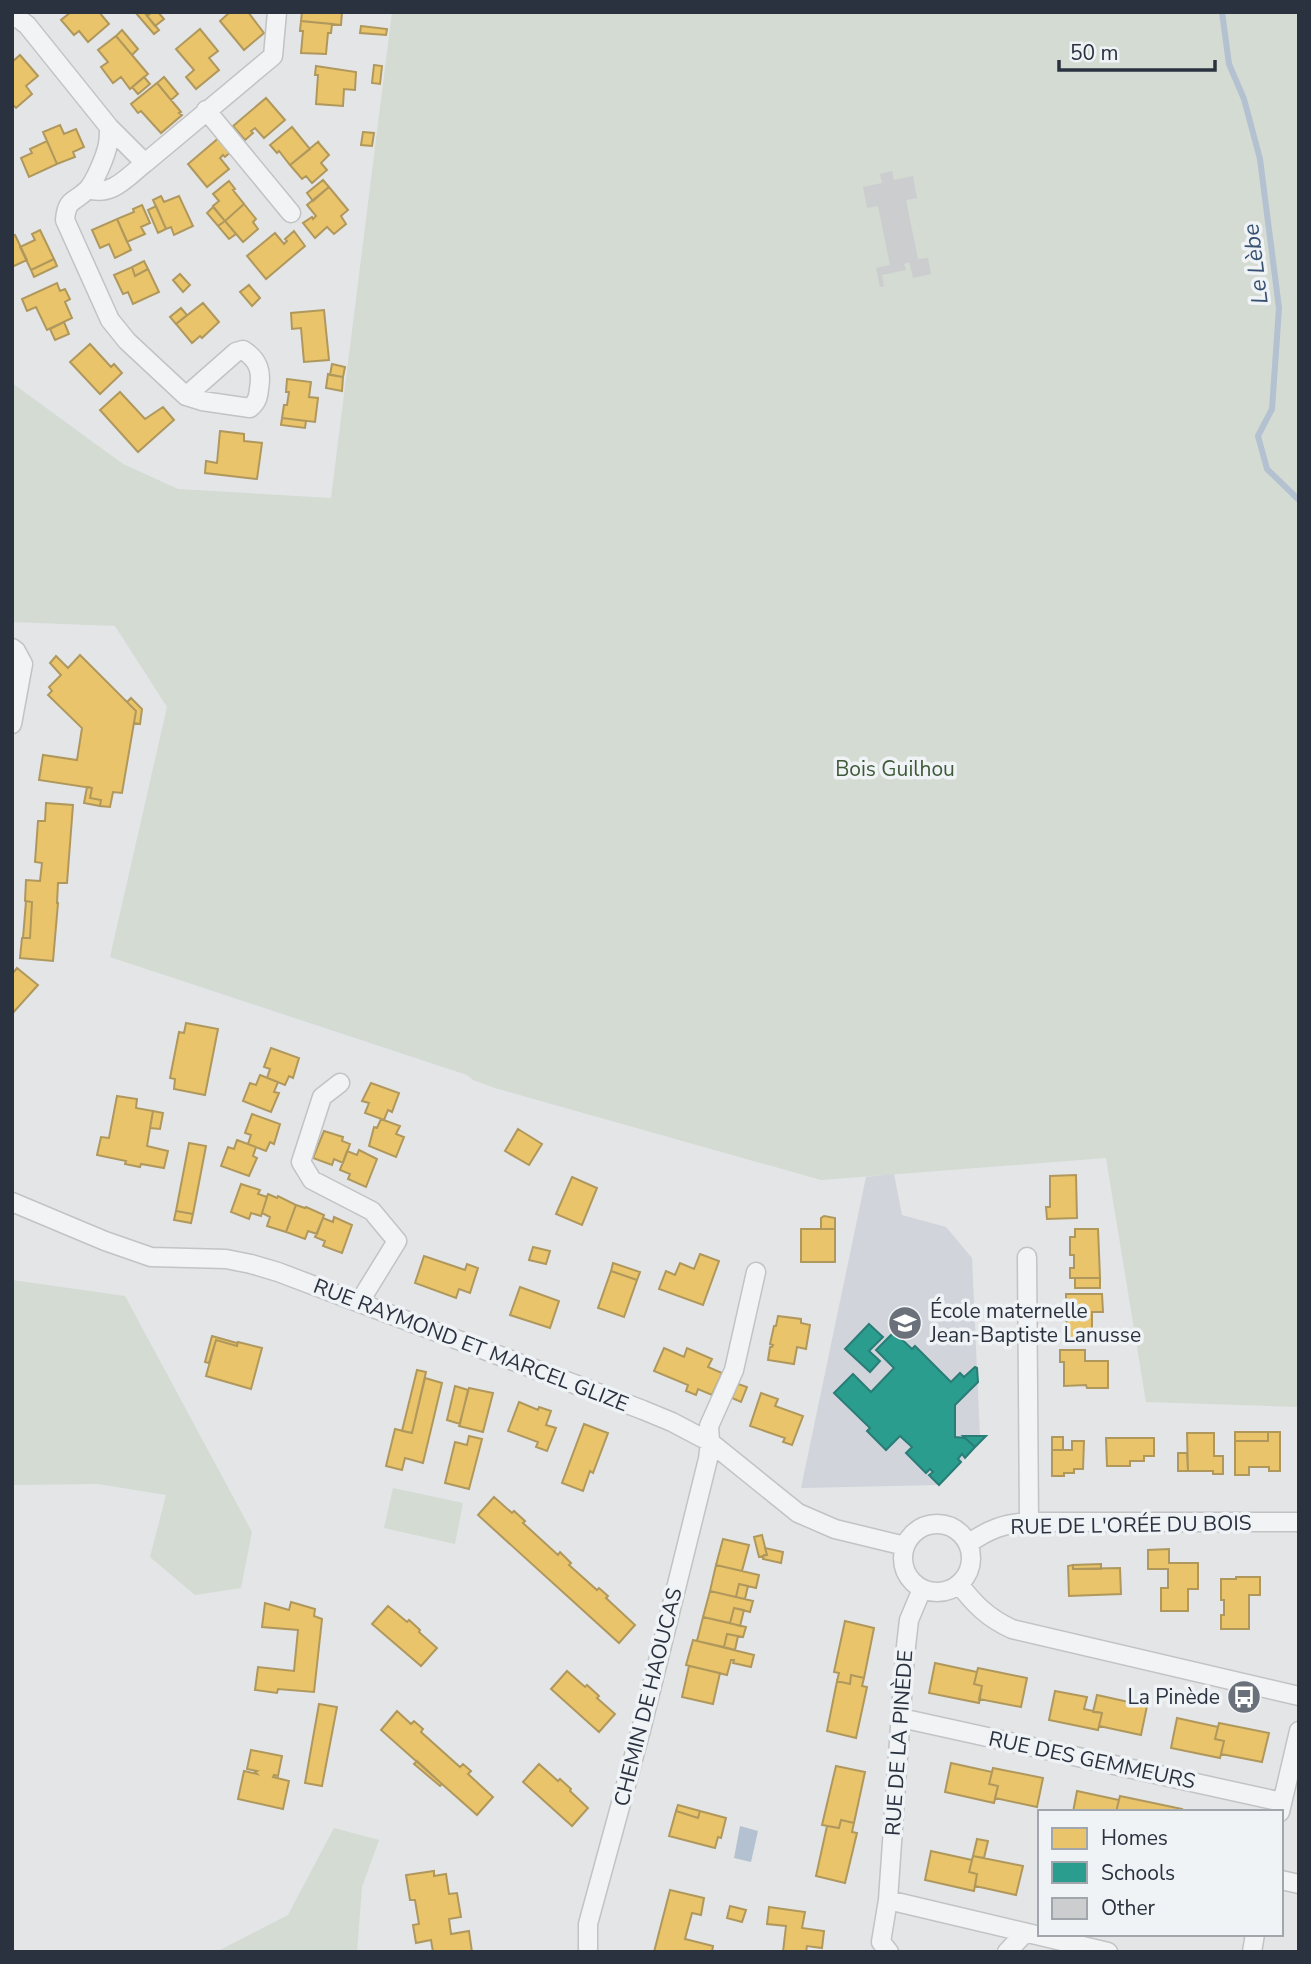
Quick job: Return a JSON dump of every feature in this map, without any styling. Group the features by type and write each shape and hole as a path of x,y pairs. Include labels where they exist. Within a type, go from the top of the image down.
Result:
{"street":[{"path":"88,190 98,192 114,188 273,55 277,12"},
{"path":"12,17 27,25 109,127 145,163"},
{"path":"206,110 291,213"},
{"path":"109,127 108,144 102,163 88,190 72,200 66,208 65,220 110,320 127,341 186,396"},
{"path":"12,648 23,664 12,724"},
{"path":"340,1083 322,1097 301,1162 312,1180 372,1212 397,1241 361,1303"},
{"name":"RUE RAYMOND ET MARCEL GLIZE","path":"12,1202 104,1241 151,1257 200,1257 251,1264 643,1410 710,1442 799,1513 835,1529 905,1546"},
{"path":"1027,1257 1029,1522"},
{"name":"CHEMIN DE HAOUCAS","path":"588,1952 588,1924 641,1730 708,1459 709,1426 734,1370 756,1272"},
{"name":"RUE DE L'ORÉE DU BOIS","path":"968,1544 986,1531 1029,1522 1299,1522"},
{"path":"931,1524 952,1527 968,1544 971,1563 967,1574 959,1584 946,1591 922,1589 906,1572 903,1561 905,1546 920,1528 931,1524"},
{"path":"959,1584 974,1604 1012,1629 1299,1696"},
{"name":"RUE DE LA PINÈDE","path":"889,1952 881,1942 888,1900 909,1620 922,1589"},
{"name":"RUE DES GEMMEURS","path":"901,1718 1281,1807"},
{"path":"1281,1807 1299,1731"},
{"path":"888,1900 1038,1936"},
{"path":"1007,1952 1025,1933"},
{"path":"1038,1936 1108,1952"}],"shaded area":[{"name":"École maternelle Jean-Baptiste Lanusse","path":"894,1174 902,1215 946,1227 972,1258 980,1436 986,1436 939,1485 801,1488 866,1177"}],"green space":[{"name":"Bois Guilhou","path":"392,12 1299,12 1299,1407 1146,1402 1106,1158 821,1180 495,1088 467,1075 110,957 167,707 115,626 12,622 12,383 123,464 178,489 331,498"},
{"path":"12,1280 125,1296 252,1532 241,1588 195,1595 150,1557 166,1495 98,1484 12,1485"},
{"path":"393,1488 463,1503 455,1544 384,1528"},
{"path":"334,1828 379,1840 362,1887 357,1952 216,1952 288,1915"}],"water":[{"path":"740,1826 758,1831 751,1862 734,1858"}],"building: Homes":[{"path":"71,12 99,12 109,24 88,42 79,31 74,35 61,20"},
{"path":"135,12 144,12 159,30 154,34"},
{"path":"158,12 164,19 155,26 147,16"},
{"path":"230,12 248,12 264,33 244,50 220,21"},
{"path":"302,12 342,12 341,25 301,21"},
{"path":"301,21 332,24 331,33 328,33 326,54 301,53"},
{"path":"361,26 387,29 386,35 360,33"},
{"path":"200,29 218,51 209,58 219,70 196,89 186,77 194,70 176,49"},
{"path":"122,30 138,49 132,55 116,36"},
{"path":"116,36 148,74 130,89 121,77 113,83 101,67 108,62 98,50"},
{"path":"20,55 38,76 26,86 32,94 16,108 12,104 12,62"},
{"path":"374,65 382,66 380,84 372,83"},
{"path":"316,66 356,72 355,90 344,89 343,106 316,104"},
{"path":"144,77 150,84 138,94 132,87"},
{"path":"164,77 178,94 171,100 157,83"},
{"path":"157,83 182,115 161,133 131,104"},
{"path":"266,98 285,120 264,138 255,128 245,140 233,126"},
{"path":"60,125 64,134 76,129 84,147 73,152 75,157 57,164 43,132"},
{"path":"292,127 310,149 290,165 279,151 277,153 270,145"},
{"path":"363,132 374,133 372,146 361,145"},
{"path":"221,136 233,150 220,158 229,169 207,187 188,164"},
{"path":"47,141 57,164 29,177 21,158 32,153 30,149"},
{"path":"319,141 329,155 321,163 327,170 312,183 306,176 302,179 290,165"},
{"path":"323,180 329,187 313,201 307,193"},
{"path":"229,181 244,204 225,221 213,206 219,201 213,194"},
{"path":"329,187 348,210 341,216 346,224 334,234 327,227 315,238 303,223 316,216 307,205"},
{"path":"161,196 164,202 179,196 193,226 174,235 171,227 166,229 153,200"},
{"path":"244,204 256,219 253,222 258,229 243,242 225,221"},
{"path":"142,205 150,223 141,227 145,234 127,242 117,219 134,212 133,209"},
{"path":"156,206 166,229 158,233 148,210"},
{"path":"213,207 225,221 218,226 207,213"},
{"path":"117,219 131,250 115,258 109,244 100,248 92,230"},
{"path":"225,221 236,234 229,239 218,226"},
{"path":"40,230 54,259 31,270 20,247 35,240 32,234"},
{"path":"294,231 305,246 266,279 247,256 275,233 284,244 287,241 285,239"},
{"path":"15,235 27,260 12,267 12,236"},
{"path":"54,259 57,266 34,277 31,270"},
{"path":"144,261 148,269 135,276 132,267"},
{"path":"132,267 135,276 148,269 159,292 133,304 128,292 123,294 114,275"},
{"path":"180,274 190,285 183,292 173,280"},
{"path":"57,283 60,291 65,289 70,299 65,302 72,318 47,330 36,307 27,311 22,299"},
{"path":"249,285 260,298 252,306 240,292"},
{"path":"203,303 219,322 202,338 200,336 192,343 176,324"},
{"path":"181,308 187,315 176,324 170,317"},
{"path":"324,310 329,360 304,362 301,328 292,329 291,313"},
{"path":"64,322 69,334 55,340 50,329"},
{"path":"90,344 111,367 114,364 122,373 100,394 70,362"},
{"path":"332,364 345,367 343,377 330,375"},
{"path":"328,374 343,377 342,391 326,388"},
{"path":"287,379 311,382 309,397 318,398 315,422 282,418 289,392 286,392"},
{"path":"120,392 145,419 163,407 174,420 138,452 100,410"},
{"path":"282,418 306,421 305,428 281,425"},
{"path":"220,431 244,434 244,441 262,443 257,479 205,473 206,461 217,463"},
{"path":"80,655 136,711 122,793 113,792 110,807 100,806 101,800 90,798 92,788 39,780 43,755 77,760 82,728 48,695 52,691 49,687 61,675 50,663 56,656 68,668"},
{"path":"131,698 142,709 140,724 134,723 136,711 127,702"},
{"path":"87,787 92,788 90,798 101,800 100,806 84,803"},
{"path":"46,803 73,805 67,883 58,883 53,961 20,958 22,938 30,938 32,902 25,901 26,880 40,881 42,863 35,862 38,821 45,821"},
{"path":"26,901 32,902 30,938 23,938"},
{"path":"17,968 38,985 12,1014 12,974"},
{"path":"186,1023 218,1029 205,1095 174,1089 175,1079 170,1078 179,1032 184,1033"},
{"path":"271,1048 299,1058 293,1078 289,1076 285,1085 267,1078 270,1069 264,1067"},
{"path":"260,1075 278,1082 274,1092 279,1093 271,1112 243,1101 250,1083 256,1085"},
{"path":"371,1083 399,1093 392,1112 388,1110 384,1120 365,1113 369,1103 362,1101"},
{"path":"117,1096 137,1099 136,1108 153,1111 147,1146 168,1151 164,1168 141,1164 140,1167 97,1155 101,1137 109,1138"},
{"path":"153,1111 163,1113 160,1129 150,1128"},
{"path":"252,1114 280,1124 274,1144 270,1142 266,1151 248,1144 251,1135 245,1133"},
{"path":"381,1119 400,1126 396,1134 404,1137 396,1157 369,1146 374,1127 377,1128"},
{"path":"518,1129 542,1144 529,1165 505,1151"},
{"path":"324,1131 343,1137 342,1141 350,1144 343,1163 334,1159 332,1165 313,1158"},
{"path":"237,1140 256,1147 253,1156 257,1158 249,1176 221,1166 228,1147 234,1149"},
{"path":"189,1143 206,1146 193,1214 176,1211"},
{"path":"359,1150 377,1159 366,1187 348,1179 350,1174 340,1170 347,1151 357,1155"},
{"path":"1076,1175 1077,1218 1047,1219 1046,1207 1050,1207 1050,1176"},
{"path":"572,1177 597,1188 582,1225 556,1214"},
{"path":"241,1184 260,1190 258,1194 267,1197 261,1216 251,1213 249,1219 231,1212"},
{"path":"268,1194 296,1205 286,1232 267,1226 270,1217 262,1213"},
{"path":"296,1205 324,1215 317,1234 308,1231 305,1239 286,1232"},
{"path":"176,1211 193,1214 191,1223 174,1220"},
{"path":"334,1217 352,1225 342,1253 323,1246 325,1241 315,1237 323,1218 333,1222"},
{"path":"821,1218 835,1218 835,1229 821,1229"},
{"path":"801,1229 835,1229 835,1262 801,1262"},
{"path":"1075,1229 1098,1229 1100,1278 1070,1278 1070,1268 1074,1268 1074,1255 1070,1255 1070,1237 1075,1237"},
{"path":"533,1247 550,1251 546,1264 529,1260"},
{"path":"700,1254 719,1261 703,1305 659,1289 666,1271 675,1275 680,1263 694,1269"},
{"path":"424,1256 465,1270 467,1264 478,1268 470,1293 459,1289 456,1298 415,1283"},
{"path":"613,1263 640,1272 637,1280 611,1271"},
{"path":"611,1271 637,1280 624,1317 598,1308"},
{"path":"1075,1278 1100,1278 1100,1288 1075,1288"},
{"path":"520,1287 559,1301 550,1328 510,1315"},
{"path":"1066,1294 1102,1294 1103,1312 1092,1312 1092,1339 1067,1339"},
{"path":"778,1316 801,1319 801,1323 810,1325 806,1349 797,1347 794,1364 768,1360"},
{"path":"212,1336 237,1343 237,1346 216,1340 209,1363 205,1362"},
{"path":"216,1340 237,1346 238,1342 262,1348 251,1389 206,1376"},
{"path":"664,1348 684,1357 687,1348 712,1359 708,1367 722,1373 712,1395 698,1389 696,1395 686,1391 688,1385 654,1371"},
{"path":"1060,1350 1085,1350 1085,1361 1108,1361 1108,1388 1064,1386 1064,1362 1060,1362"},
{"path":"417,1370 426,1372 412,1433 402,1431"},
{"path":"425,1378 442,1383 423,1463 405,1458 402,1470 386,1466 395,1429 412,1433"},
{"path":"738,1384 747,1387 741,1402 732,1398"},
{"path":"455,1386 468,1390 460,1424 447,1420"},
{"path":"469,1388 493,1393 483,1432 459,1426"},
{"path":"761,1393 778,1399 775,1406 803,1416 792,1445 783,1442 785,1438 750,1426"},
{"path":"519,1402 538,1410 539,1407 551,1411 546,1425 556,1428 547,1451 536,1447 538,1442 508,1431"},
{"path":"584,1424 608,1433 583,1491 562,1483"},
{"path":"1235,1432 1268,1432 1268,1441 1235,1441"},
{"path":"1268,1432 1280,1432 1280,1471 1269,1471 1269,1467 1249,1467 1249,1475 1235,1475 1235,1441 1268,1441"},
{"path":"1187,1433 1214,1433 1214,1456 1223,1456 1223,1474 1213,1474 1213,1471 1188,1471"},
{"path":"469,1436 482,1439 469,1489 445,1483 455,1442 467,1445"},
{"path":"1052,1437 1063,1437 1063,1450 1052,1450"},
{"path":"1106,1438 1154,1438 1154,1456 1144,1456 1144,1461 1130,1461 1130,1466 1107,1466"},
{"path":"1072,1441 1084,1441 1083,1469 1074,1469 1074,1473 1064,1473 1064,1476 1052,1476 1052,1450 1072,1450"},
{"path":"1178,1453 1187,1453 1188,1471 1178,1471"},
{"path":"494,1497 512,1513 514,1511 525,1521 523,1523 558,1555 560,1552 571,1563 569,1565 597,1590 599,1588 608,1596 606,1598 635,1625 619,1643 478,1515"},
{"path":"762,1535 767,1555 759,1557 754,1537"},
{"path":"723,1539 749,1545 742,1571 716,1565"},
{"path":"765,1548 783,1552 781,1563 763,1559 764,1555 767,1555"},
{"path":"1169,1549 1169,1563 1198,1563 1198,1589 1188,1589 1188,1611 1161,1611 1161,1588 1168,1588 1168,1569 1148,1569 1148,1550"},
{"path":"1101,1564 1101,1569 1073,1569 1073,1565"},
{"path":"716,1565 759,1575 756,1588 739,1584 736,1597 710,1591"},
{"path":"1073,1565 1073,1569 1120,1568 1121,1594 1069,1596 1068,1566"},
{"path":"1260,1577 1260,1595 1249,1595 1249,1629 1221,1629 1224,1600 1221,1600 1221,1579"},
{"path":"739,1584 748,1586 745,1599 736,1597"},
{"path":"710,1591 753,1601 750,1612 734,1608 730,1623 703,1617"},
{"path":"291,1602 315,1609 314,1616 322,1619 314,1692 278,1689 277,1693 255,1690 258,1667 294,1671 298,1630 262,1627 265,1603 289,1610"},
{"path":"388,1606 407,1622 409,1620 437,1648 421,1666 372,1624"},
{"path":"734,1608 744,1610 740,1626 730,1623"},
{"path":"703,1617 746,1627 743,1637 727,1634 724,1647 697,1641"},
{"path":"845,1621 874,1628 864,1678 851,1675 850,1684 837,1681 839,1673 834,1672"},
{"path":"727,1634 738,1636 735,1650 724,1647"},
{"path":"693,1640 754,1655 751,1667 733,1663 734,1660 731,1660 727,1675 686,1665"},
{"path":"935,1663 977,1672 974,1684 982,1686 979,1703 929,1693"},
{"path":"689,1666 720,1673 713,1704 682,1697"},
{"path":"978,1668 1027,1678 1021,1707 979,1699 982,1686 974,1684"},
{"path":"567,1671 585,1687 587,1685 615,1714 599,1732 551,1689"},
{"path":"851,1675 864,1678 862,1686 867,1687 856,1738 827,1731 837,1681 850,1684"},
{"path":"1055,1691 1087,1697 1084,1709 1102,1713 1098,1730 1049,1720"},
{"path":"1097,1695 1147,1706 1141,1735 1099,1726 1102,1713 1093,1712"},
{"path":"319,1704 337,1707 322,1786 305,1783"},
{"path":"397,1711 411,1724 414,1721 423,1729 421,1732 460,1767 463,1764 471,1771 468,1774 493,1797 477,1815 381,1730"},
{"path":"1177,1718 1218,1727 1215,1739 1224,1741 1220,1758 1171,1748"},
{"path":"1219,1723 1269,1733 1262,1762 1221,1754 1224,1741 1215,1739"},
{"path":"251,1750 282,1756 278,1776 273,1777 289,1781 283,1809 238,1799 244,1771 257,1774 257,1771 247,1769"},
{"path":"417,1761 442,1784 440,1786 414,1764"},
{"path":"951,1763 992,1772 989,1784 998,1786 994,1803 945,1792"},
{"path":"539,1764 558,1781 560,1779 588,1808 572,1826 523,1782"},
{"path":"836,1766 865,1772 854,1823 841,1820 839,1828 822,1825"},
{"path":"993,1768 1043,1778 1037,1807 995,1798 998,1786 989,1784"},
{"path":"1077,1791 1119,1800 1116,1810 1073,1810"},
{"path":"1120,1796 1182,1809 1182,1810 1116,1810"},
{"path":"678,1805 700,1811 698,1818 676,1811"},
{"path":"676,1811 698,1818 700,1811 726,1818 721,1838 718,1837 715,1848 669,1836"},
{"path":"841,1820 854,1823 852,1832 857,1833 845,1883 816,1876 827,1826 839,1828"},
{"path":"977,1839 988,1841 984,1858 973,1856"},
{"path":"931,1851 972,1860 969,1872 977,1874 974,1891 925,1880"},
{"path":"973,1856 1023,1866 1016,1895 975,1886 977,1874 969,1872"},
{"path":"434,1871 434,1876 446,1874 449,1894 457,1893 461,1917 449,1919 451,1934 469,1931 472,1952 433,1952 431,1940 416,1943 413,1925 419,1924 415,1900 410,1900 406,1875"},
{"path":"670,1890 704,1898 701,1915 692,1913 685,1939 713,1946 712,1952 654,1952"},
{"path":"730,1906 746,1910 742,1922 727,1918"},
{"path":"769,1907 805,1912 802,1928 824,1931 822,1948 807,1946 806,1952 783,1952 786,1926 767,1924"}],"building: Schools":[{"path":"869,1324 883,1337 869,1351 880,1361 870,1372 845,1349"},
{"path":"894,1332 912,1349 915,1346 951,1382 960,1373 964,1377 977,1368 978,1382 955,1405 955,1437 965,1438 975,1447 965,1458 962,1454 958,1459 961,1462 939,1485 929,1475 933,1472 930,1469 926,1473 906,1453 912,1447 900,1436 886,1450 867,1431 870,1428 834,1393 853,1374 871,1392 894,1368 876,1350"},
{"path":"963,1436 986,1436 975,1447"}],"building: Other":[{"path":"892,171 894,180 913,176 917,198 906,200 918,259 928,258 931,274 913,278 909,262 904,264 906,270 882,275 884,286 880,287 876,268 890,265 878,206 867,208 863,187 882,183 880,174"}],"waterway":[{"name":"Le Lèbe","path":"1222,12 1229,64 1244,99 1260,159 1279,308 1272,409 1258,436 1267,469 1299,500"}],"place":[{"name":"École maternelle Jean-Baptiste Lanusse","path":"905,1323"},
{"name":"La Pinède","path":"1244,1697"}]}
